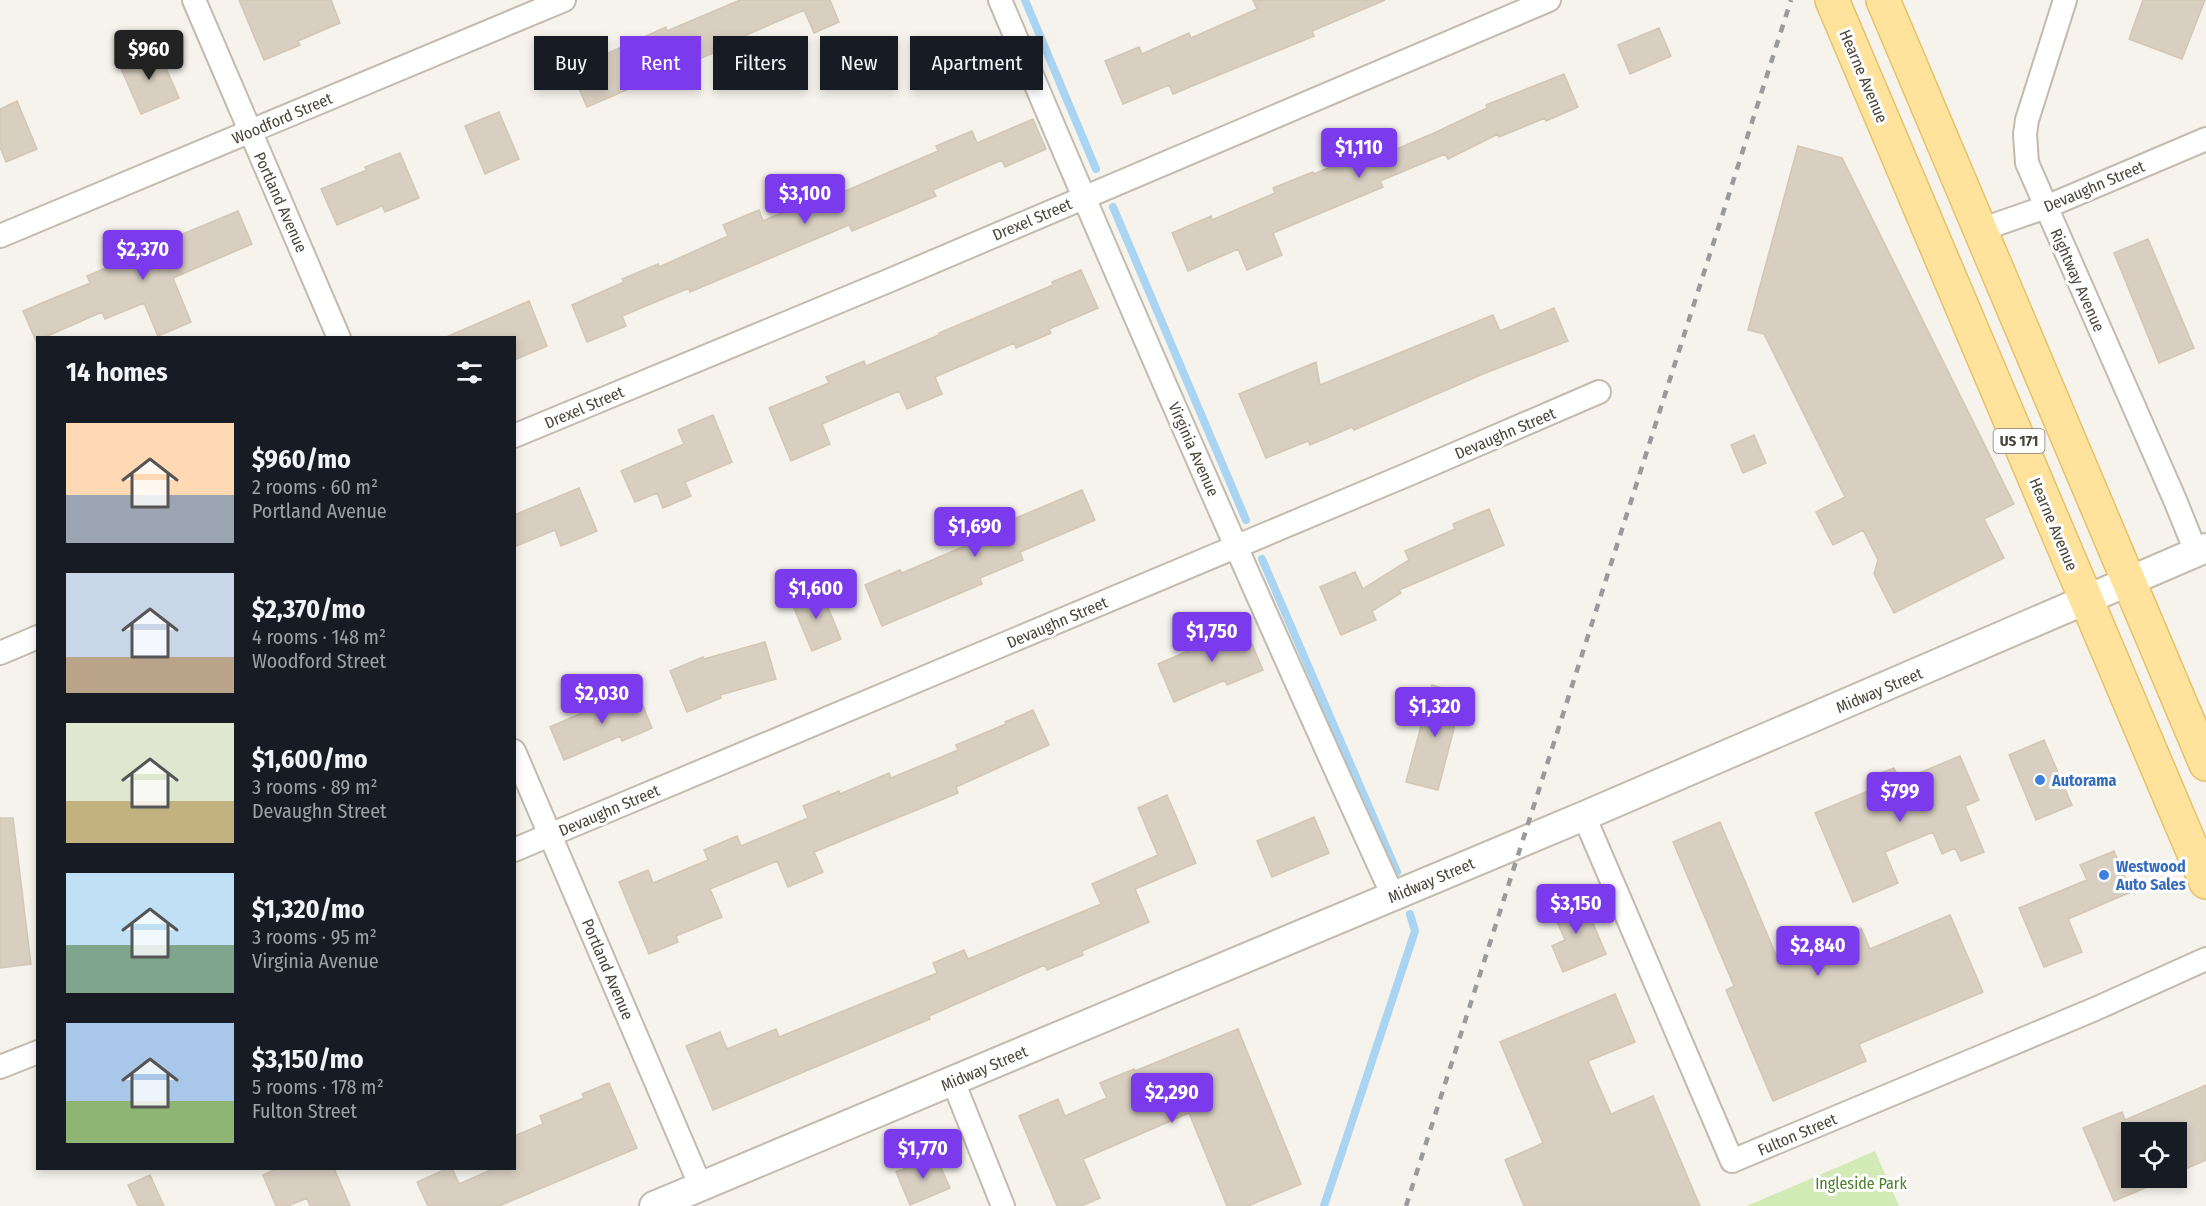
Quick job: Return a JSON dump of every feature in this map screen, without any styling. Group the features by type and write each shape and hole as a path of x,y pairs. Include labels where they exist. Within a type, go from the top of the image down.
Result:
{"main road":[{"name":"Hearne Avenue","path":"1832,0 2206,882"},
{"name":"US 171","path":"1883,0 2206,764"}],"street":[{"name":"Portland Avenue","path":"194,0 338,336"},
{"name":"Woodford Street","path":"0,236 564,0"},
{"name":"Virginia Avenue","path":"1000,0 1083,197 1307,708 1393,896"},
{"name":"Drexel Street","path":"516,435 888,281 1549,0"},
{"name":"Rightway Avenue","path":"2065,0 2025,134 2027,163 2175,500 2201,550"},
{"name":"Devaughn Street","path":"1980,230 2046,207 2206,139"},
{"name":"Devaughn Street","path":"516,849 1237,547 1599,392"},
{"name":"Midway Street","path":"654,1206 1584,816 2201,550"},
{"path":"0,653 36,638"},
{"name":"Portland Avenue","path":"516,756 701,1187"},
{"name":"Fulton Street","path":"1584,816 1732,1161 2095,1009 2206,959"},
{"path":"0,1067 36,1053"},
{"path":"952,1082 1003,1206"}],"green space":[{"name":"Ingleside Park","path":"1875,1151 1899,1206 1747,1206"}],"building":[{"path":"239,0 331,0 340,23 298,41 300,45 264,60"},
{"path":"740,0 830,0 839,22 814,33 804,10 744,36 713,36 713,53 701,58 701,36 646,36 666,27 667,31"},
{"path":"1253,0 1385,0 1312,31 1314,36 1173,94 1169,85 1123,104 1105,61 1139,47 1142,54 1189,33 1191,38 1257,9"},
{"path":"2143,0 2205,0 2182,59 2129,39"},
{"path":"1659,28 1671,56 1630,74 1618,45"},
{"path":"157,47 179,98 141,114 119,64"},
{"path":"620,48 620,90 627,90 587,107 580,90 608,90 608,53"},
{"path":"1564,74 1578,107 1499,137 1498,134 1448,159 1445,154 1380,181 1383,187 1273,233 1282,255 1247,270 1238,249 1188,271 1172,233 1211,216 1212,220 1275,193 1273,188 1313,172 1314,174 1368,151 1371,160 1487,108 1486,105"},
{"path":"17,101 37,149 6,162 0,147 0,109"},
{"path":"499,112 519,159 485,174 465,126"},
{"path":"1033,119 1046,149 1005,167 1002,160 933,190 936,196 852,231 849,225 690,292 689,288 622,316 626,326 587,342 572,305 624,282 622,279 658,264 659,267 728,236 723,225 759,210 763,221 811,200 813,205 938,151 936,146 972,131 977,143"},
{"path":"1798,146 1842,158 2014,504 1984,519 2004,558 1894,613 1874,574 1878,560 1863,530 1833,545 1816,512 1845,497 1764,334 1748,330"},
{"path":"400,153 419,198 385,212 382,206 337,225 321,189"},
{"path":"238,211 252,244 173,278 191,322 158,336 144,303 105,319 102,312 48,336 36,336 36,341 23,311 90,283 87,276 125,260 125,258"},
{"path":"2148,239 2194,348 2159,363 2114,253"},
{"path":"1081,270 1098,308 1049,329 1051,333 1016,348 1014,343 935,377 942,394 907,409 899,391 822,424 830,444 791,461 769,408 829,383 826,377 864,361 866,366 1053,285 1052,282"},
{"path":"529,301 547,346 516,359 516,336 449,336"},
{"path":"1554,308 1568,341 1483,374 1354,430 1352,427 1310,445 1308,441 1266,458 1239,394 1316,362 1320,385 1493,315 1500,331"},
{"path":"713,415 732,462 685,482 691,496 663,508 657,493 635,502 621,471 684,444 678,430"},
{"path":"1754,435 1766,463 1743,473 1731,445"},
{"path":"579,488 597,531 561,546 555,530 516,546 516,514"},
{"path":"1082,490 1095,520 1020,552 1023,560 980,578 982,584 882,626 865,585 900,570 902,573 974,542 968,526 1002,511 1007,522"},
{"path":"1489,509 1504,545 1399,590 1401,593 1372,611 1376,620 1341,635 1320,587 1355,572 1363,589 1409,560 1405,551 1455,529 1453,524"},
{"path":"820,588 841,639 812,651 791,601"},
{"path":"1242,621 1263,670 1227,685 1225,680 1174,702 1158,664 1209,642 1207,636"},
{"path":"765,642 776,679 720,695 721,698 687,712 670,671 703,657 704,659"},
{"path":"1432,685 1463,694 1438,790 1406,782"},
{"path":"636,689 652,728 622,741 620,736 564,760 550,727"},
{"path":"1033,710 1049,745 956,787 958,793 814,852 823,872 788,887 777,861 710,889 722,917 676,936 678,942 649,954 619,882 648,870 653,883 708,860 704,850 737,836 741,846 808,818 803,806 839,791 840,794 889,773 891,778 958,750 956,745"},
{"name":"Autorama","path":"2044,740 2072,805 2036,820 2009,755"},
{"path":"1960,756 1979,800 1965,806 1984,852 1961,861 1955,848 1942,854 1933,832 1885,852 1898,883 1853,902 1815,813 1873,789 1868,778 1894,768 1900,781"},
{"path":"1167,795 1196,863 1135,889 1149,922 1082,951 1083,955 1047,970 1045,965 929,1016 930,1019 713,1110 686,1046 720,1032 727,1049 776,1029 779,1037 937,973 933,963 964,950 968,959 1101,904 1092,884 1158,855 1138,808"},
{"path":"1314,817 1329,853 1272,877 1257,841"},
{"path":"0,818 13,818 31,964 0,968"},
{"path":"1720,822 1781,967 1825,948 1823,944 1861,928 1870,949 1950,915 1983,992 1859,1044 1866,1061 1773,1101 1726,990 1734,986 1673,842"},
{"path":"2114,851 2131,892 2068,919 2082,952 2044,967 2019,908 2087,880 2080,865"},
{"path":"1581,895 1606,954 1563,972 1552,946 1565,940 1551,908"},
{"path":"1615,994 1635,1042 1588,1061 1611,1114 1653,1096 1700,1206 1524,1206 1505,1160 1543,1143 1500,1042"},
{"path":"1238,1029 1301,1184 1248,1206 1227,1206 1189,1113 1083,1159 1100,1198 1081,1206 1057,1206 1019,1116 1058,1099 1065,1116 1107,1098 1100,1083"},
{"path":"609,1083 637,1148 499,1206 428,1206 417,1182 444,1170 453,1170 459,1184 490,1170 516,1170 516,1135 543,1124 540,1116 584,1098 582,1094"},
{"path":"2206,1085 2206,1160 2187,1168 2187,1122 2121,1122 2121,1188 2145,1188 2114,1201 2083,1128 2122,1112 2125,1120"},
{"path":"936,1156 950,1188 910,1205 896,1172"},
{"path":"274,1170 335,1170 350,1206 310,1206 307,1198 288,1206 276,1206 263,1175"},
{"path":"150,1175 164,1206 138,1206 128,1185"}],"waterway":[{"path":"1025,0 1096,169"},
{"path":"1113,207 1246,520"},
{"path":"1262,559 1397,872"},
{"path":"1324,1206 1415,931 1410,914"}],"railway":[{"path":"1406,1206 1791,0"}],"place":[{"name":"Autorama","path":"2040,780"},
{"name":"Westwood Auto Sales","path":"2104,875"}]}
